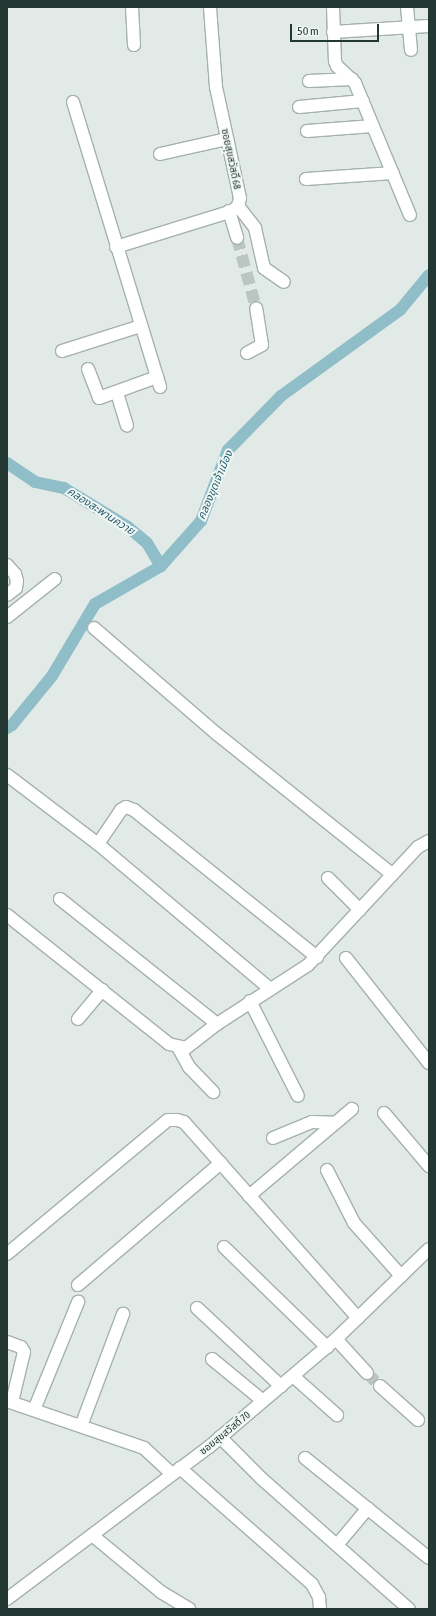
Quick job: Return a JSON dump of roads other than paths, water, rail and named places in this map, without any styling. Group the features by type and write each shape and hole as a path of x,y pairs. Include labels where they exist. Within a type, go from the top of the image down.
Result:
{"street":[{"path":"132,7 134,45"},
{"name":"ซอยสุขสวัสดิ์ 68","path":"210,7 214,73 240,198 234,208 237,238"},
{"path":"333,7 334,53 337,66 352,80 363,101 410,215"},
{"path":"407,7 411,50"},
{"path":"333,32 429,26"},
{"path":"309,81 352,80"},
{"path":"299,106 363,101"},
{"path":"73,102 116,248 159,382 99,398 88,369"},
{"path":"307,131 373,126"},
{"path":"160,154 227,139"},
{"path":"306,179 393,173"},
{"path":"116,248 234,208 255,228 264,268 284,282"},
{"path":"247,353 262,345 256,308"},
{"path":"62,351 141,326"},
{"path":"117,393 127,425"},
{"path":"7,565 15,574 17,581 16,588 7,595"},
{"path":"7,618 55,579"},
{"path":"94,628 217,734 392,874"},
{"path":"7,775 98,844 270,989"},
{"path":"98,844 121,810 126,807 134,810 317,957"},
{"path":"7,914 169,1044 178,1047 192,1045 217,1024 317,957 418,847 429,841"},
{"path":"328,878 360,910"},
{"path":"60,899 217,1024"},
{"path":"346,958 429,1063"},
{"path":"78,1019 102,990"},
{"path":"250,1001 298,1096"},
{"path":"178,1047 189,1067 213,1092"},
{"path":"249,1196 352,1109"},
{"path":"384,1112 429,1166"},
{"path":"7,1254 168,1120 184,1122 358,1318"},
{"path":"273,1138 312,1122 335,1123"},
{"path":"78,1285 221,1164"},
{"path":"327,1170 354,1223 401,1276"},
{"path":"224,1247 367,1373"},
{"name":"ซอยสุขสวัสดิ์ 70","path":"7,1600 220,1437 332,1343 429,1249"},
{"path":"34,1410 78,1302"},
{"path":"197,1308 281,1386"},
{"path":"80,1426 123,1314"},
{"path":"7,1342 21,1348 24,1352 9,1401 144,1448 176,1471 312,1584 319,1597 320,1609"},
{"path":"212,1359 263,1401"},
{"path":"293,1376 337,1415"},
{"path":"380,1386 418,1420"},
{"path":"220,1437 262,1479 409,1609"},
{"path":"305,1458 429,1558"},
{"path":"336,1545 368,1508"},
{"path":"92,1535 161,1592 189,1609"}],"waterway":[{"name":"คลองขุดเจ้าเมือง","path":"7,728 12,725 52,676 95,604 161,566 201,521 228,450 281,396 400,310 429,275"},
{"name":"คลองสะพานควาย","path":"7,463 35,482 64,488 128,527 147,543 161,566"}],"tunnel":[{"path":"237,238 256,308"},
{"path":"367,1373 380,1386"}]}
